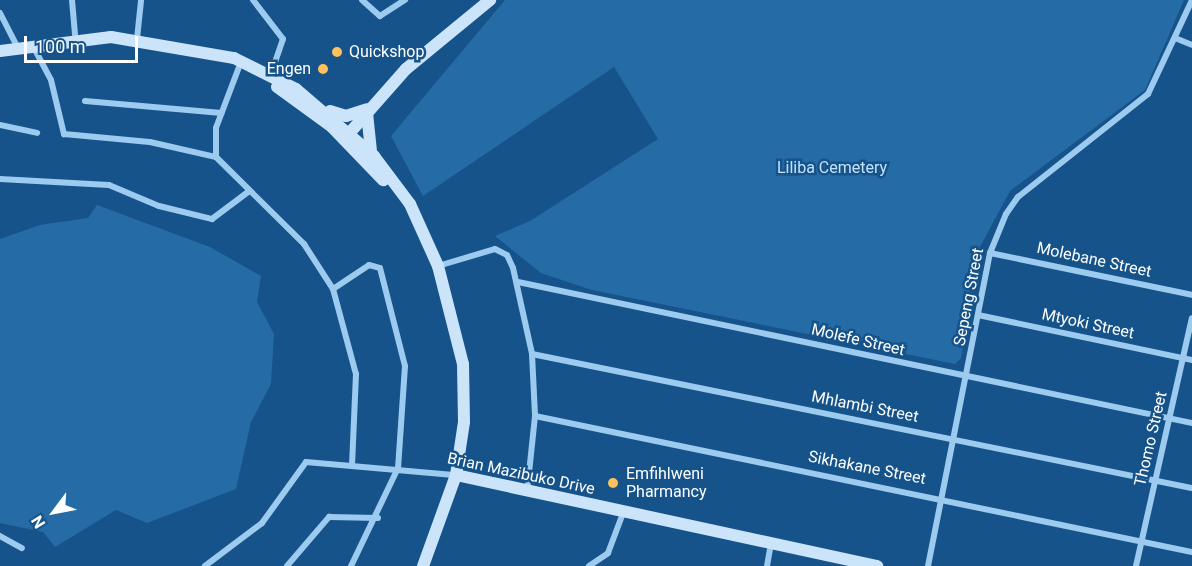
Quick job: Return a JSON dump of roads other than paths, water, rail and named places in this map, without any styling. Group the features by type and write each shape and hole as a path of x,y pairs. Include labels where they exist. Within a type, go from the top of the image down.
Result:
{"street":[{"path":"72,0 75,38"},
{"path":"137,39 141,0"},
{"path":"253,0 283,39 269,77"},
{"path":"362,0 380,16 405,0"},
{"path":"347,135 406,69 490,0"},
{"name":"Sepeng Street","path":"928,566 955,439 990,253 1018,197 1148,94 1192,0"},
{"path":"0,13 17,46"},
{"path":"0,51 17,46 75,38 137,39 207,52 269,77 323,109 346,116 369,110"},
{"path":"1175,38 1192,45"},
{"path":"30,44 51,80 64,134 150,142 216,157 248,192 304,244 333,289 356,374 352,464"},
{"path":"207,52 239,67 269,77 374,156"},
{"path":"216,157 221,113 239,67"},
{"path":"85,101 221,113"},
{"path":"323,109 347,135 420,228"},
{"path":"369,110 366,138 374,156 420,228 438,266 463,364 464,422 456,475 423,566"},
{"path":"0,125 37,133"},
{"path":"0,180 69,178 109,185 159,206 212,219 248,192"},
{"path":"438,266 502,250 518,282 532,354 535,416 527,493"},
{"name":"Molebane Street","path":"990,253 1192,295"},
{"path":"333,289 369,265 377,264 382,273 405,366 398,468 378,518 351,566"},
{"name":"Molefe Street","path":"518,282 967,378 1192,423"},
{"name":"Mtyoki Street","path":"978,315 1192,360"},
{"name":"Thomo Street","path":"1136,566 1192,318"},
{"name":"Mhlambi Street","path":"532,354 1192,488"},
{"name":"Sikhakane Street","path":"535,416 942,497 1192,552"},
{"name":"Brian Mazibuko Drive","path":"205,566 262,523 297,468 312,462 456,475 527,493 771,543 830,561 878,566"},
{"path":"589,566 608,553 623,513"},
{"path":"287,566 329,517 378,518"},
{"path":"0,536 22,548"},
{"path":"767,566 771,543"}],"place":[{"name":"Quickshop","path":"337,52"},
{"name":"Engen","path":"323,69"},
{"name":"Emfihlweni Pharmancy","path":"613,483"}],"park label":[{"name":"Liliba Cemetery","path":"832,168"}]}
